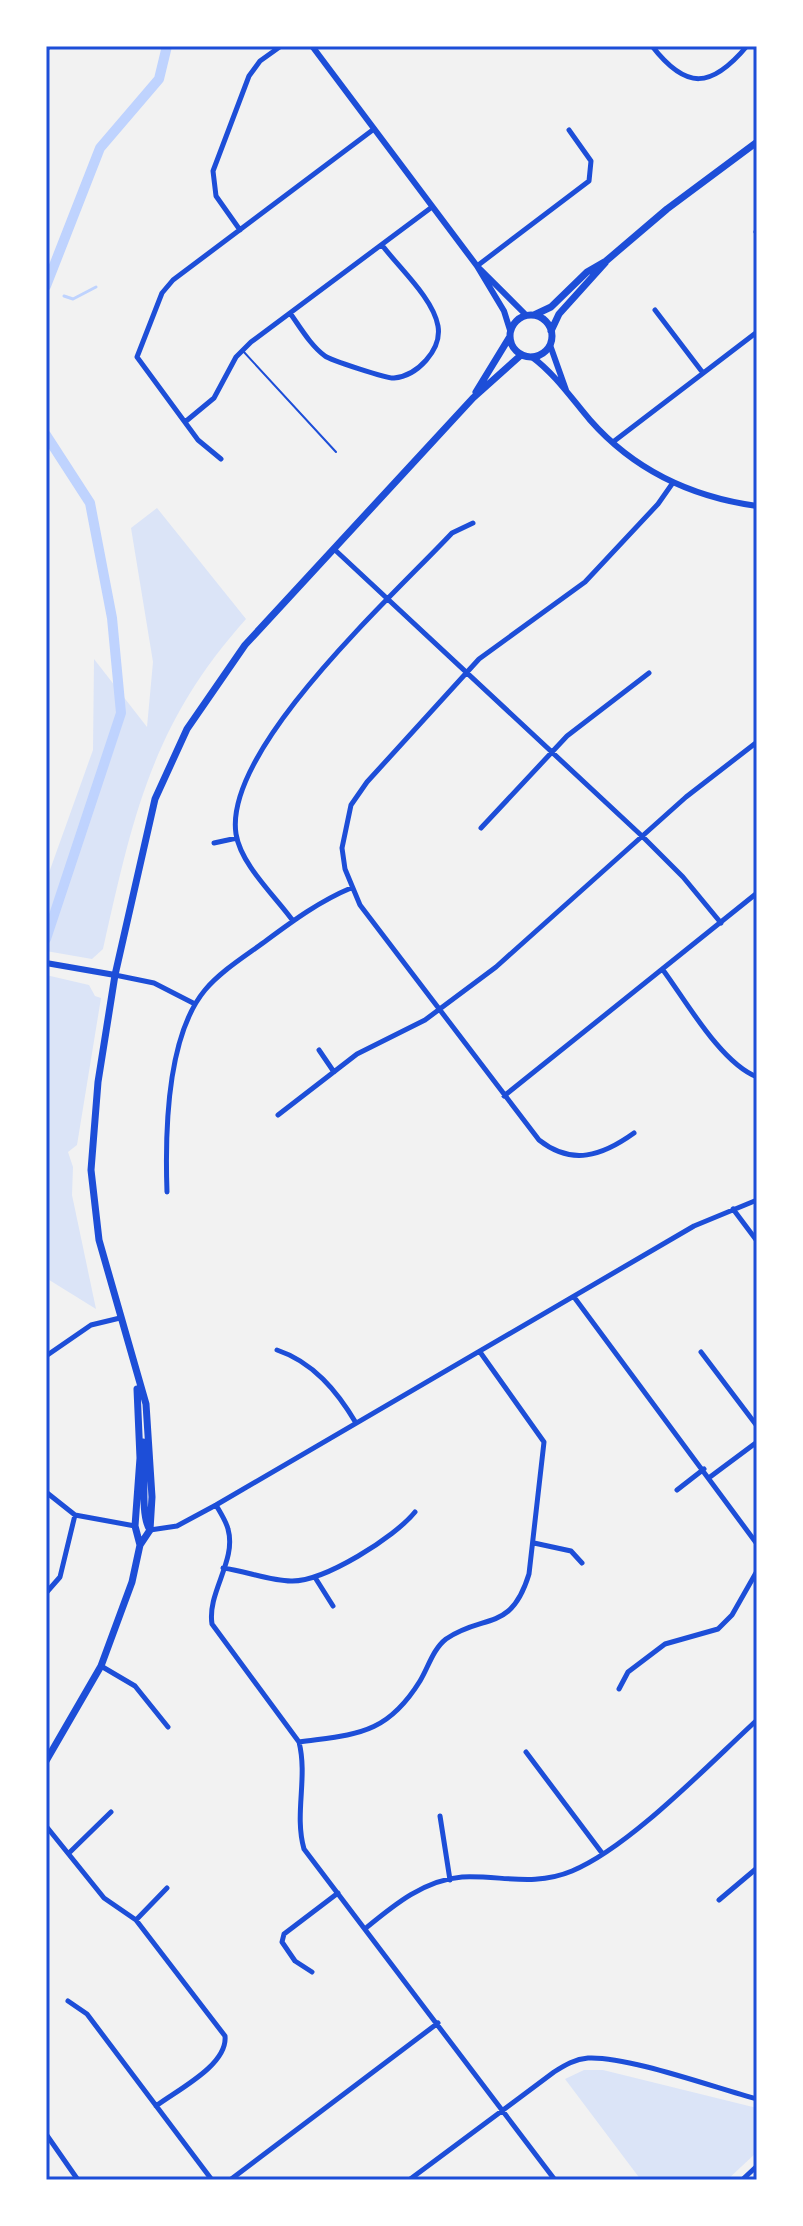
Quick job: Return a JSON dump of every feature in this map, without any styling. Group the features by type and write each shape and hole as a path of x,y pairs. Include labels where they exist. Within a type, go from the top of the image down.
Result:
{"main road":[{"path":"473,398 510,334 530,315 551,307 587,272 606,261 667,209 757,142"},
{"path":"510,334 514,349 521,355 532,357 542,354 550,345 551,331 559,314 596,277 606,261"},
{"path":"530,315 544,319 551,331"},
{"path":"46,1761 101,1666 128,1596 140,1545 150,1530 146,1404 138,1386 99,1240 91,1170 98,1082 115,975 146,828 180,741 221,674 473,398 521,355"},
{"path":"138,1386 135,1399 140,1458 135,1526 140,1545"},
{"path":"135,1399 147,1461 144,1519 150,1530"}],"street":[{"path":"240,230 216,196 213,171 249,76 260,61 281,46"},
{"path":"312,46 477,266 504,311 510,334"},
{"path":"652,46 676,74 699,80 723,71 747,46"},
{"path":"221,459 198,440 137,357 166,286 374,129"},
{"path":"477,266 589,181 591,161 569,130"},
{"path":"185,422 214,398 242,350 432,207"},
{"path":"290,313 317,349 336,362 388,378 414,370 431,353 438,325 429,306 382,245"},
{"path":"477,266 530,315"},
{"path":"655,310 703,373"},
{"path":"613,442 757,332"},
{"path":"550,345 566,390"},
{"path":"532,357 613,442 672,484 724,501 757,504"},
{"path":"634,1133 596,1155 566,1155 539,1140 439,1010 351,888 342,848 351,805 367,782 494,646 585,582 658,504 672,484"},
{"path":"293,921 252,866 237,838 239,793 260,751 298,698 452,533 473,523"},
{"path":"334,549 643,837 683,877 721,923"},
{"path":"481,828 579,726 649,673"},
{"path":"278,1115 371,1045 411,1029 439,1010 520,947 710,777 757,742"},
{"path":"214,843 237,838"},
{"path":"167,1192 165,1143 170,1101 185,1026 195,1004 218,977 293,921 328,897 351,888"},
{"path":"504,1096 757,893"},
{"path":"46,963 154,983 195,1004"},
{"path":"663,970 734,1063 757,1077"},
{"path":"319,1050 334,1072"},
{"path":"46,1492 75,1515 150,1530 177,1526 694,1226 757,1200"},
{"path":"733,1209 757,1241"},
{"path":"574,1297 754,1533 757,1544"},
{"path":"46,1356 91,1325 120,1318"},
{"path":"277,1350 297,1357 328,1384 356,1424"},
{"path":"299,1742 354,1735 391,1716 405,1702 447,1639 494,1622 511,1610 524,1593 534,1543 544,1442 480,1352"},
{"path":"701,1352 757,1426"},
{"path":"710,1477 757,1442"},
{"path":"677,1490 704,1469"},
{"path":"216,1505 229,1530 223,1568 209,1607 212,1624 299,1742 304,1764 300,1835 304,1849 555,2180"},
{"path":"223,1568 290,1581 316,1579 404,1527 415,1512"},
{"path":"46,1593 60,1577 75,1515"},
{"path":"534,1543 571,1551 582,1563"},
{"path":"619,1689 628,1672 665,1644 718,1629 732,1615 757,1571"},
{"path":"316,1579 333,1606"},
{"path":"101,1666 135,1686 168,1727"},
{"path":"366,1928 416,1891 450,1880 534,1881 573,1871 653,1815 757,1720"},
{"path":"526,1752 602,1853"},
{"path":"69,1853 111,1812"},
{"path":"440,1816 450,1880"},
{"path":"46,1826 104,1898 136,1920 220,2029 226,2046 219,2058 156,2106"},
{"path":"719,1900 757,1868"},
{"path":"136,1920 167,1888"},
{"path":"312,1972 295,1961 282,1942 284,1934 338,1893"},
{"path":"68,2001 87,2014 212,2180"},
{"path":"230,2180 438,2023"},
{"path":"409,2180 569,2063 588,2058 616,2061 757,2099"},
{"path":"46,2134 78,2180"},
{"path":"742,2180 757,2166"}],"lane":[{"path":"242,350 336,452"}],"shaded area":[{"path":"157,508 246,619 214,658 167,734 137,814 103,949 92,959 46,951 46,881 93,750 94,659 147,727 153,662 131,528"},
{"path":"46,975 89,985 95,996 101,998 77,1145 68,1152 73,1167 72,1195 96,1309 46,1278"},
{"path":"584,2070 603,2070 757,2108 757,2152 727,2180 641,2180 565,2079"}],"waterway":[{"path":"46,286 100,148 159,79 167,46"},
{"path":"64,296 73,299 96,287"},
{"path":"46,435 90,503 112,618 121,713 46,939"}]}
